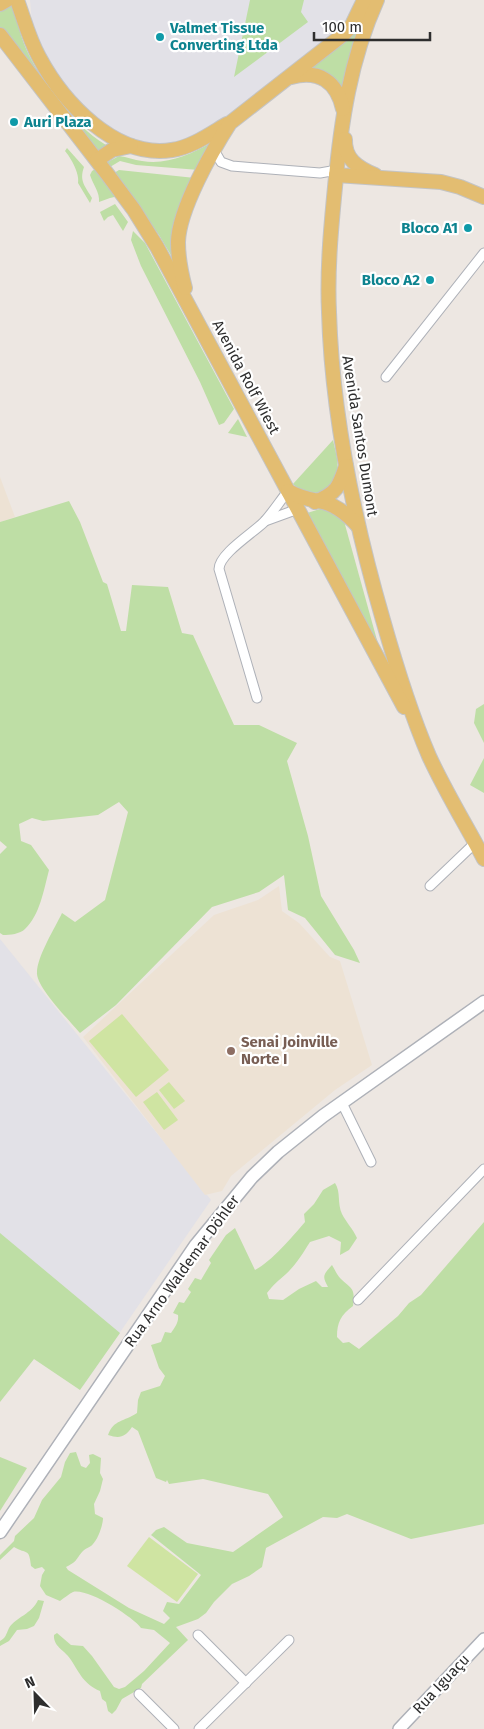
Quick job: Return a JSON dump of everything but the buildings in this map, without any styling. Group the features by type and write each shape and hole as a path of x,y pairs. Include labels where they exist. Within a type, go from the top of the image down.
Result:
{"main road":[{"path":"0,4 7,0"},
{"path":"17,0 25,25 40,59 77,109 107,134 131,146 159,151 182,147 230,123 345,33 352,25 364,0"},
{"path":"25,25 26,0"},
{"name":"Avenida Santos Dumont","path":"377,0 363,34 351,76 344,111 330,262 328,309 332,370 346,465 358,526 373,587 396,663 430,756 484,859"},
{"name":"Avenida Rolf Wiest","path":"0,35 97,160 157,247 430,756"},
{"path":"288,78 305,74 326,80 336,90 344,111"},
{"path":"351,76 351,93 345,137 346,151 356,165 382,178"},
{"path":"188,303 179,260 178,241 180,229 188,203 214,150 230,123"},
{"path":"97,160 112,150 131,146"},
{"path":"337,172 451,184 484,197"},
{"path":"298,509 330,496 337,489 346,465"},
{"path":"288,491 304,499 319,501 341,510 358,526"},
{"name":"Rua Arno Waldemar Döhler","path":"0,1532 214,1222 266,1162 294,1138 484,1002"}],"street":[{"path":"214,150 221,162 232,166 320,173 337,172"},
{"path":"386,377 484,253"},
{"path":"257,698 219,564 264,521 288,491"},
{"path":"264,521 298,509"},
{"path":"430,886 476,843"},
{"path":"342,1103 371,1162"},
{"path":"358,1300 484,1170"},
{"path":"198,1635 246,1682"},
{"name":"Rua Iguaçu","path":"399,1729 484,1639"},
{"path":"199,1729 289,1640"},
{"path":"139,1694 174,1729"}],"shaded area":[{"path":"30,0 355,0 349,18 312,50 208,132 171,146 123,141 90,118 55,74 32,23"},
{"path":"0,477 15,517 0,522"},
{"name":"Senai Joinville Norte I","path":"279,886 282,911 299,923 330,957 340,961 372,1065 335,1090 231,1176 222,1191 205,1195 83,1037 214,915 258,900"},
{"path":"0,939 211,1200 83,1386 0,1326"}],"green space":[{"path":"250,0 304,0 301,12 308,22 234,77"},
{"path":"12,3 19,30 35,67 53,94 75,120 110,147 100,154 0,29 0,9"},
{"path":"358,26 341,93 307,70"},
{"path":"211,143 199,170 136,165 120,161 110,167 106,163 119,156 139,161 160,162 178,158"},
{"path":"67,148 84,167 82,180 92,198 90,203 78,183 76,171 65,151"},
{"path":"97,168 119,196 99,202 90,175"},
{"path":"119,170 195,178 175,262 159,235 114,173"},
{"path":"115,204 128,222 123,231 113,215 104,221 100,212"},
{"path":"133,231 145,243 234,409 224,423 219,425 200,382 141,266 131,240"},
{"path":"238,419 247,437 228,433"},
{"path":"333,440 337,471 331,486 326,490 313,493 299,489 293,484"},
{"path":"69,501 80,522 103,582 107,584 121,631 126,631 132,585 168,587 182,633 193,635 234,725 259,725 297,743 287,761 308,836 321,896 360,963 335,955 305,918 288,910 284,875 259,892 212,907 116,1005 80,1033 55,1005 43,988 37,974 38,967 43,952 62,913 75,922 105,900 128,812 119,802 98,815 43,821 32,818 19,824 21,841 31,845 49,870 41,901 30,923 23,931 18,933 3,935 0,933 0,854 7,847 0,841 0,522"},
{"path":"327,509 344,521 380,651 304,514"},
{"path":"484,704 484,743 474,723 476,709"},
{"path":"484,758 484,793 470,785"},
{"path":"122,1014 169,1070 136,1097 89,1041"},
{"path":"169,1082 185,1101 174,1109 159,1090"},
{"path":"157,1092 178,1120 164,1130 143,1102"},
{"path":"335,1183 342,1214 357,1238 349,1250 340,1255 341,1242 329,1236 310,1242 293,1267 267,1293 269,1299 283,1300 299,1289 316,1281 322,1287 328,1287 324,1276 332,1265 351,1288 354,1296 353,1306 345,1313 339,1323 337,1337 343,1343 349,1342 359,1349 398,1316 409,1303 421,1295 484,1222 484,1524 411,1539 347,1514 337,1518 323,1517 266,1548 262,1567 232,1584 206,1613 198,1619 176,1627 188,1640 142,1684 141,1688 122,1699 112,1714 108,1711 100,1691 83,1678 69,1657 60,1649 54,1639 54,1635 57,1633 71,1645 83,1646 114,1687 119,1689 125,1687 144,1671 170,1643 154,1630 141,1628 110,1604 89,1594 73,1592 60,1601 46,1595 40,1586 45,1570 42,1567 35,1569 31,1566 27,1552 14,1547 0,1560 0,1555 14,1541 15,1536 34,1518 42,1500 61,1477 65,1462 70,1453 76,1452 81,1466 86,1468 90,1463 89,1455 93,1454 101,1458 100,1473 103,1479 94,1504 95,1514 103,1518 103,1521 95,1542 83,1551 75,1562 66,1567 129,1608 164,1624 170,1618 163,1611 167,1602 179,1604 201,1575 151,1535 156,1530 164,1527 187,1543 233,1552 283,1517 268,1494 203,1479 169,1484 167,1480 166,1482 156,1478 138,1431 132,1427 122,1436 108,1435 116,1423 137,1413 141,1392 160,1386 165,1376 159,1368 151,1345 161,1342 165,1332 171,1333 178,1320 178,1315 173,1313 179,1302 184,1303 191,1292 188,1289 195,1278 201,1280 211,1263 209,1260 226,1235 235,1228 255,1270 275,1255 288,1241 305,1222 304,1214 314,1204 323,1190"},
{"path":"0,1233 120,1333 80,1390 34,1359 0,1402"},
{"path":"0,1457 27,1468 0,1511"},
{"path":"149,1537 198,1574 177,1602 127,1566"},
{"path":"38,1600 44,1601 39,1618 34,1626 17,1630 9,1641 0,1646 0,1641 5,1637 12,1624 32,1609"}],"place":[{"name":"Valmet Tissue Converting Ltda","path":"160,37"},
{"name":"Auri Plaza","path":"14,122"},
{"name":"Bloco A1","path":"468,228"},
{"name":"Bloco A2","path":"430,280"},
{"name":"Senai Joinville Norte I","path":"231,1051"}]}
